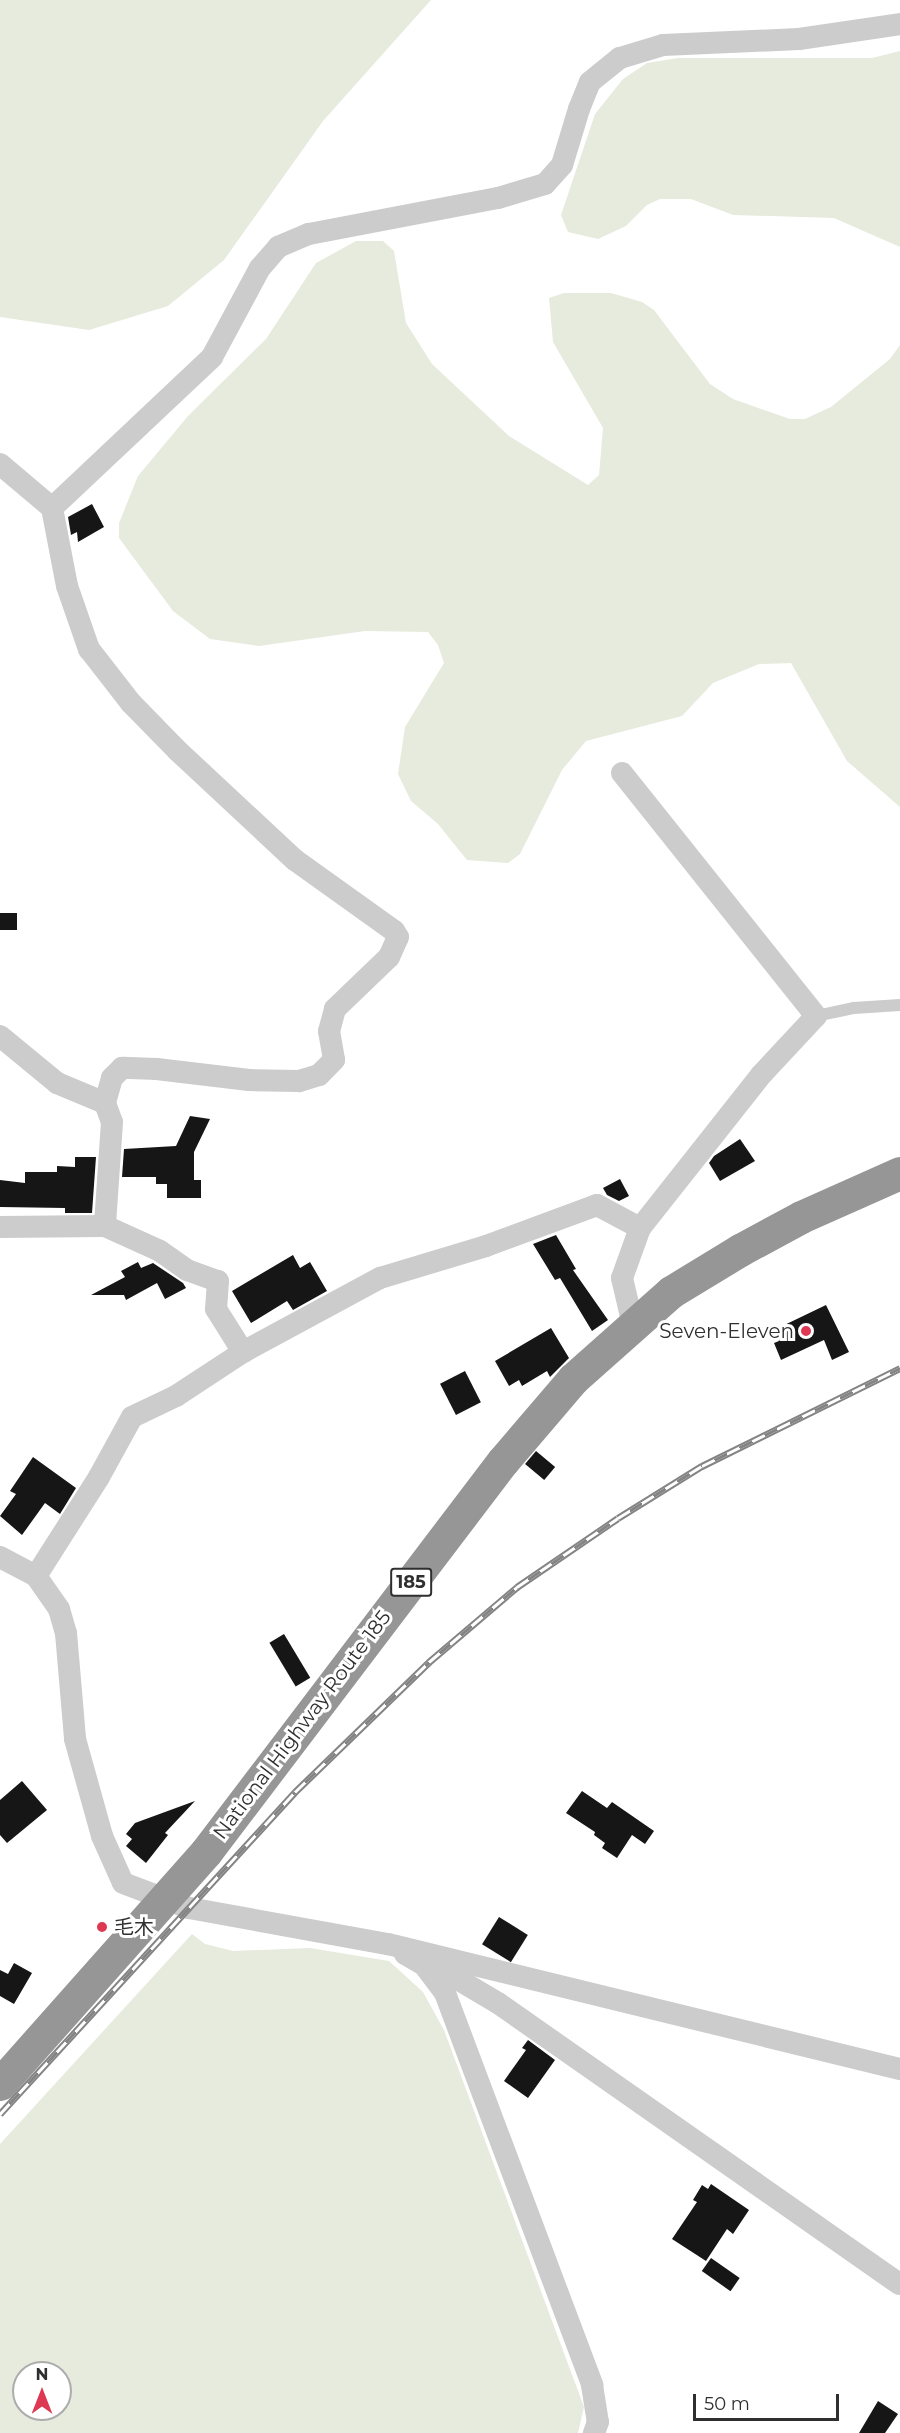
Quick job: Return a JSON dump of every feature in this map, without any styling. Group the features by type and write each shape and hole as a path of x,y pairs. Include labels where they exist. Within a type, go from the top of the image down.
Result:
{"highway":[{"name":"National Highway Route 185","path":"0,2084 206,1852 502,1461 573,1379 671,1292 740,1250 860,1189 900,1173"}],"street":[{"path":"52,508 212,357 260,268 278,247 309,234 498,198 545,184 562,165 579,109 591,82 620,58 663,45 800,39 900,24"},
{"path":"0,464 52,508 67,586 89,649 131,703 178,751 295,860 394,931 398,937 389,957 335,1009 329,1031 334,1060 319,1075 299,1081 249,1080 157,1069 122,1068 112,1078 105,1103 112,1122 105,1226"},
{"path":"622,773 816,1016 760,1076 640,1228 622,1278 633,1325"},
{"path":"0,1036 57,1083 105,1103"},
{"path":"36,1576 99,1477 132,1417 176,1396 243,1352 380,1278 486,1246 597,1205 640,1228"},
{"path":"0,1227 105,1226 160,1251 187,1270 218,1281 216,1309 243,1352"},
{"path":"0,1557 36,1576 59,1609 66,1633 75,1739 102,1836 123,1883 189,1908 388,1944 900,2069"},
{"path":"388,1944 424,1965 445,1993 592,2385 598,2422 594,2433"},
{"path":"439,1958 454,1977 498,2003 900,2284"}],"lane":[{"path":"816,1016 854,1008 900,1005"}],"shaded area":[{"path":"0,0 431,0 323,121 224,260 168,306 89,330 0,317"},
{"path":"900,51 900,247 834,218 733,215 691,199 660,199 647,205 626,226 598,239 568,232 561,215 595,114 623,79 647,63 678,58 872,58"},
{"path":"356,241 383,241 394,251 406,323 432,364 509,436 588,485 599,475 603,428 553,342 549,298 564,293 611,293 642,302 654,310 710,384 733,399 790,419 805,419 831,407 890,359 900,345 900,807 847,761 791,663 759,664 713,683 682,716 586,741 562,770 520,854 508,863 467,860 438,824 411,801 398,774 405,727 444,663 438,645 428,632 365,631 259,646 210,639 173,611 119,538 119,523 138,476 188,416 266,339 316,263"},
{"path":"192,1934 205,1944 233,1951 310,1948 389,1961 423,1992 444,2030 584,2407 578,2433 0,2433 0,2144"}],"building":[{"path":"92,504 104,527 78,542 77,532 71,535 68,517"},
{"path":"0,913 17,913 17,930 0,930"},
{"path":"190,1116 210,1119 194,1152 194,1180 201,1180 201,1198 167,1198 167,1184 156,1184 156,1177 122,1177 124,1149 176,1146"},
{"path":"740,1139 755,1161 720,1181 709,1163 714,1156"},
{"path":"75,1157 96,1157 92,1213 65,1213 65,1208 0,1207 0,1180 25,1183 25,1172 57,1172 57,1166 75,1167"},
{"path":"620,1179 629,1196 619,1201 607,1195 603,1188"},
{"path":"556,1235 576,1269 573,1270 608,1320 592,1331 560,1278 555,1280 533,1244"},
{"path":"293,1255 300,1268 310,1262 327,1291 293,1310 287,1301 251,1323 232,1291"},
{"path":"138,1262 141,1268 153,1263 183,1283 186,1288 165,1299 157,1283 126,1300 124,1295 91,1295 125,1277 121,1271"},
{"name":"Seven-Eleven","path":"826,1305 849,1352 832,1360 824,1340 781,1360 774,1343 779,1341 774,1330"},
{"path":"551,1328 569,1358 550,1377 547,1371 522,1386 519,1380 509,1386 495,1361"},
{"path":"465,1371 481,1402 456,1415 440,1384"},
{"path":"536,1451 555,1467 544,1480 525,1464"},
{"path":"33,1457 76,1488 60,1514 45,1503 22,1535 0,1516 16,1494 10,1491"},
{"path":"284,1634 310,1678 296,1686 269,1643"},
{"path":"22,1781 47,1810 7,1843 0,1835 0,1800"},
{"path":"582,1791 607,1808 612,1802 654,1831 645,1844 632,1835 617,1858 602,1848 605,1843 594,1835 595,1832 566,1813"},
{"path":"195,1801 165,1833 168,1835 146,1863 126,1846 132,1839 126,1834 135,1823"},
{"path":"499,1917 528,1935 511,1962 482,1944"},
{"path":"14,1963 32,1973 14,2004 0,1996 0,1970 8,1974"},
{"path":"528,2040 555,2060 528,2098 504,2081 526,2050 522,2048"},
{"path":"711,2184 749,2210 733,2234 727,2229 706,2261 672,2239 697,2202 693,2200 702,2185 708,2189"},
{"path":"711,2258 740,2278 730,2291 702,2271"},
{"path":"878,2401 898,2414 885,2433 859,2433"}],"railway":[{"path":"0,2114 295,1792 429,1662 517,1587 618,1518 702,1466 900,1368"}],"place":[{"name":"Seven-Eleven","path":"806,1331"},
{"name":"毛木","path":"102,1927"}]}
